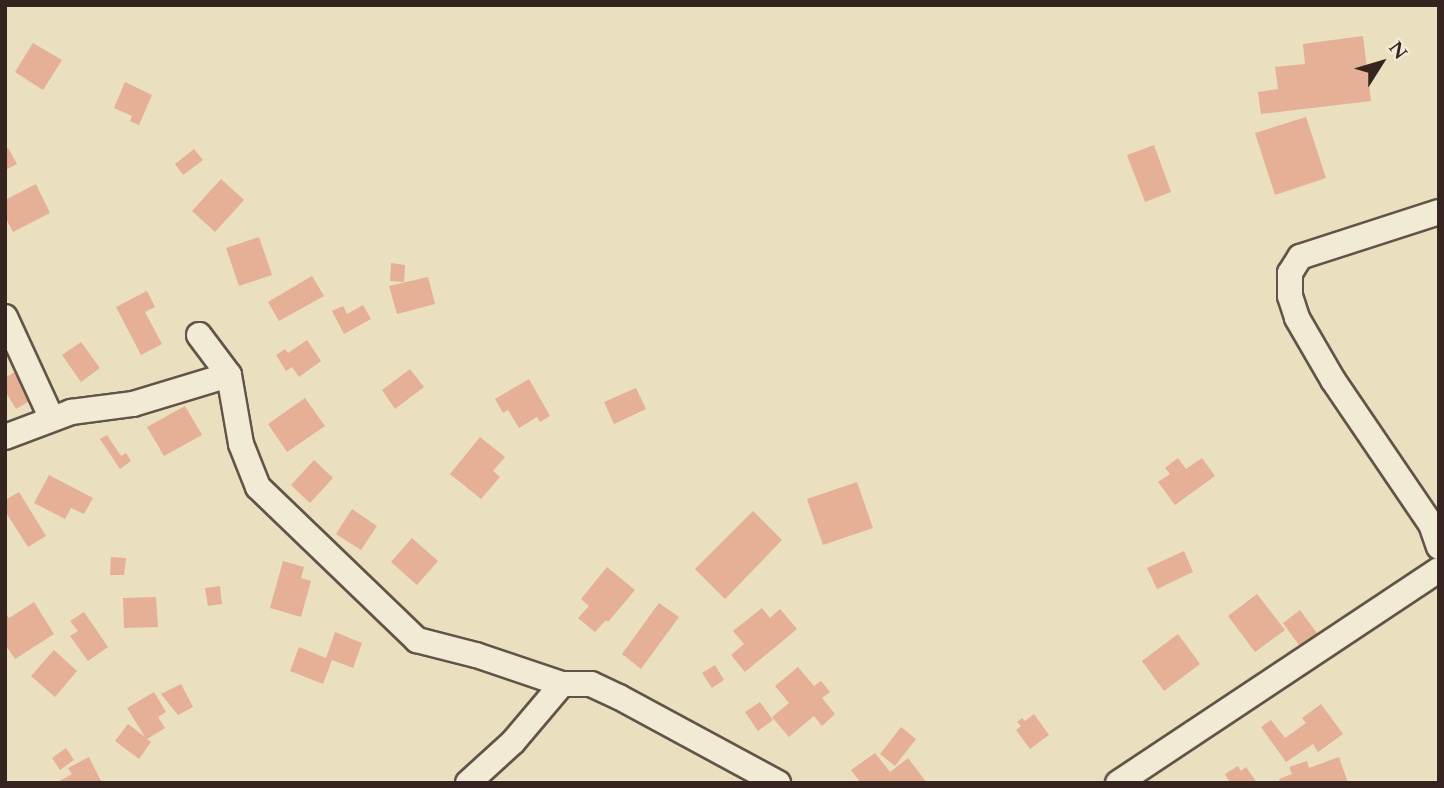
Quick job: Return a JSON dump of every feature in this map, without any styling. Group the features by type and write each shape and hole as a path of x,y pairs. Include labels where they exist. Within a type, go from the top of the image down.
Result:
{"street":[{"path":"1439,212 1300,257 1290,273 1290,296 1297,318 1333,380 1431,524 1439,547"},
{"path":"5,317 52,419"},
{"path":"199,335 229,375 241,444 258,487 417,640 476,655 562,684 591,684 778,783"},
{"path":"5,437 71,412 133,404 229,375"},
{"path":"1118,783 1439,570"},
{"path":"468,783 513,742 562,684"}],"building":[{"path":"1363,36 1371,101 1261,114 1258,92 1278,89 1275,67 1305,64 1303,44"},
{"path":"33,43 62,60 43,90 15,72"},
{"path":"125,82 152,95 139,125 130,121 132,116 114,108"},
{"path":"1306,117 1326,178 1275,195 1255,133"},
{"path":"1154,145 1171,192 1145,202 1127,155"},
{"path":"8,148 17,164 5,170 5,149"},
{"path":"194,149 203,160 183,175 175,164"},
{"path":"221,179 244,200 215,232 192,211"},
{"path":"36,184 50,213 13,232 5,217 5,200"},
{"path":"259,237 272,275 239,286 226,248"},
{"path":"391,263 405,265 404,282 390,281"},
{"path":"312,276 324,296 279,321 268,302"},
{"path":"428,277 435,304 397,314 389,286"},
{"path":"147,291 155,307 145,312 162,344 141,355 116,307"},
{"path":"363,305 371,319 344,334 332,311 343,306 347,314"},
{"path":"307,340 321,361 299,377 292,367 286,371 276,355 285,349 288,353"},
{"path":"81,342 100,368 81,382 62,355"},
{"path":"410,369 424,387 395,409 382,390"},
{"path":"18,370 35,398 16,409 5,391 5,378"},
{"path":"529,379 550,416 540,422 537,417 519,428 508,410 503,413 495,399"},
{"path":"636,388 646,409 614,424 604,402"},
{"path":"305,398 325,426 287,452 268,424"},
{"path":"185,406 202,435 164,456 147,427"},
{"path":"107,435 121,456 126,453 131,461 120,469 100,439"},
{"path":"480,437 505,457 493,471 500,477 481,499 450,474"},
{"path":"1178,458 1186,469 1202,458 1215,476 1175,505 1158,482 1170,474 1165,468"},
{"path":"314,460 333,478 310,503 291,485"},
{"path":"49,475 93,498 84,514 71,508 65,519 34,503"},
{"path":"857,482 873,528 823,545 807,499"},
{"path":"19,492 46,536 28,547 5,511 5,500"},
{"path":"352,509 377,526 361,550 336,534"},
{"path":"753,511 782,540 725,599 695,569"},
{"path":"412,538 438,561 417,585 391,562"},
{"path":"1184,551 1193,572 1157,589 1147,568"},
{"path":"111,557 126,558 124,575 110,575"},
{"path":"283,561 304,567 301,578 311,581 301,617 270,608"},
{"path":"607,567 635,590 608,622 606,620 595,632 578,618 589,606 581,599"},
{"path":"220,586 222,604 208,606 205,588"},
{"path":"1257,594 1285,630 1255,652 1228,616"},
{"path":"156,597 158,627 124,628 123,598"},
{"path":"34,602 54,634 15,659 5,644 5,612 9,618"},
{"path":"659,603 679,617 641,669 622,654"},
{"path":"762,608 770,618 780,609 797,629 745,672 731,655 744,644 733,631"},
{"path":"1300,610 1322,640 1304,652 1283,623"},
{"path":"84,612 108,647 88,661 70,636 78,631 70,621"},
{"path":"335,632 362,643 353,668 332,660 323,684 290,671 299,647 326,658"},
{"path":"1178,634 1200,664 1164,691 1142,661"},
{"path":"54,650 77,671 55,697 31,676"},
{"path":"715,665 724,680 712,688 702,673"},
{"path":"798,667 814,686 821,681 830,692 822,698 835,714 822,726 814,716 789,737 772,717 789,703 775,686"},
{"path":"181,684 193,707 178,715 161,694"},
{"path":"154,692 166,712 158,717 165,728 147,739 151,742 139,759 115,741 128,724 145,737 127,708"},
{"path":"760,702 773,720 758,731 745,712"},
{"path":"1321,704 1343,734 1318,752 1313,744 1286,762 1261,727 1271,720 1285,738 1306,723 1302,718"},
{"path":"1034,714 1049,735 1030,749 1016,730 1021,726 1017,722 1022,718 1025,721"},
{"path":"901,727 916,739 895,766 880,754"},
{"path":"66,748 74,760 60,770 52,758"},
{"path":"875,753 890,772 908,758 927,783 861,783 851,770"},
{"path":"89,757 102,783 56,783 72,774 68,768"},
{"path":"1339,757 1348,783 1281,783 1279,779 1292,774 1289,767 1307,761 1309,768"},
{"path":"1238,766 1241,771 1246,767 1257,783 1227,783 1229,781 1225,774"}]}
